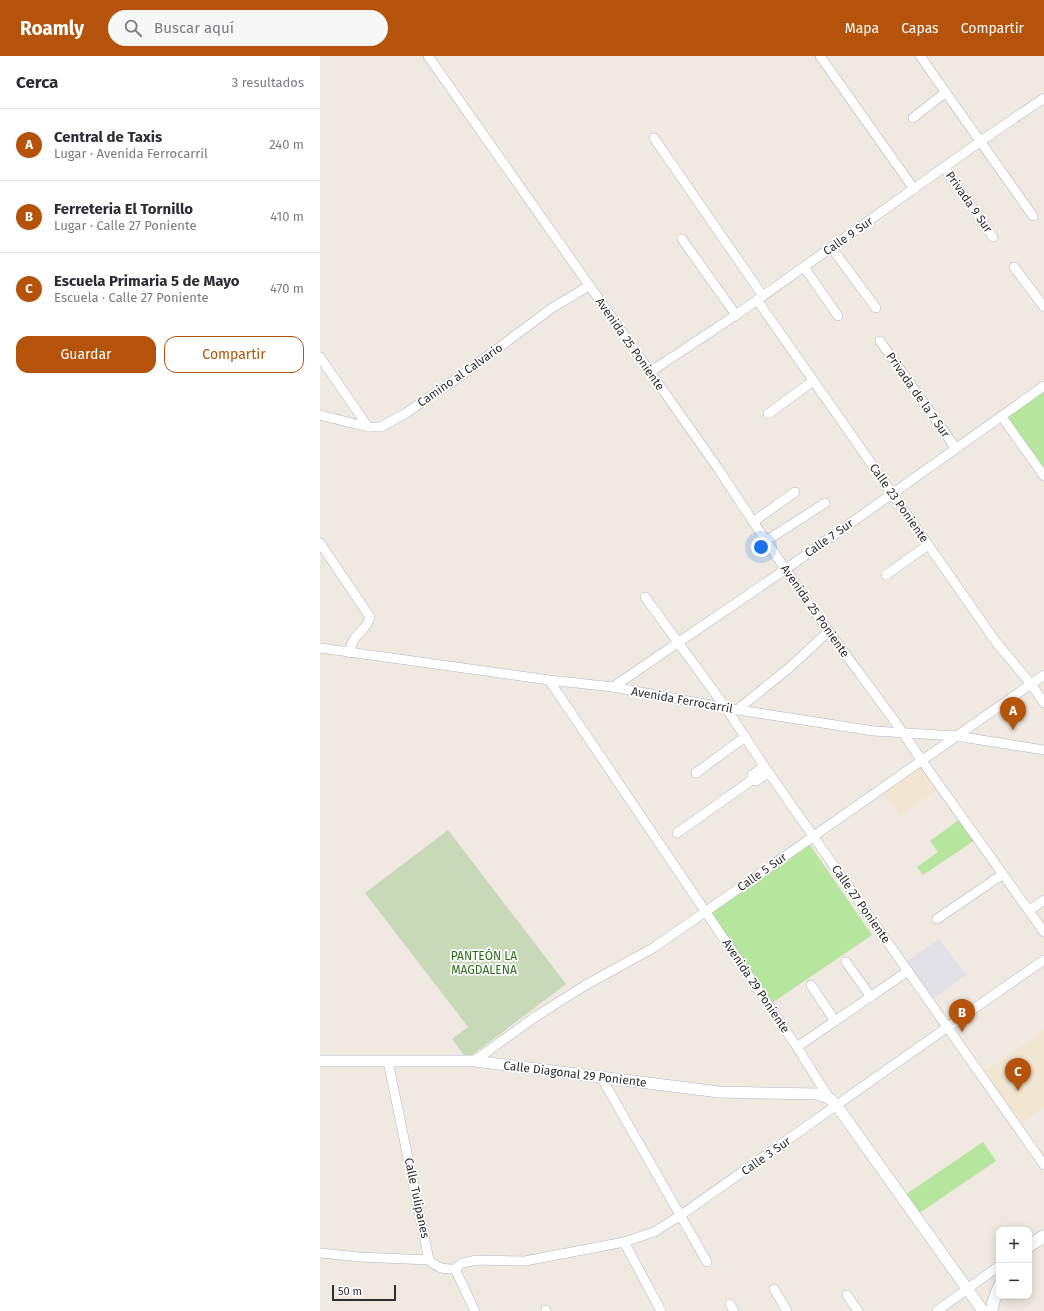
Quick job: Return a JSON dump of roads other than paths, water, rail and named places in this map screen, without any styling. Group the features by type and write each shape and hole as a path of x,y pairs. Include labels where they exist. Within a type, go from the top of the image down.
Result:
{"main road":[{"path":"1032,1244 1044,1236"},
{"path":"992,1311 996,1295"}],"street":[{"name":"Avenida 25 Poniente","path":"428,56 717,467 753,522 829,631 905,734 922,761 1044,932"},
{"path":"820,56 914,189"},
{"path":"920,56 1033,216"},
{"path":"913,118 946,92"},
{"name":"Calle 9 Sur","path":"650,372 736,315 1044,98"},
{"name":"Calle 23 Poniente","path":"654,138 813,381 996,642 1031,684 1044,703"},
{"name":"Privada 9 Sur","path":"944,167 994,237"},
{"path":"682,239 736,315"},
{"path":"831,247 876,308"},
{"path":"1014,266 1044,307"},
{"path":"804,267 838,316"},
{"name":"Camino al Calvario","path":"320,415 368,427 381,427 406,413 462,375 552,308 589,286"},
{"name":"Privada de la 7 Sur","path":"880,341 955,449"},
{"path":"320,357 368,427"},
{"path":"768,414 813,381"},
{"name":"Calle 7 Sur","path":"613,687 786,569 1044,386"},
{"path":"1002,417 1044,476"},
{"path":"753,522 795,492"},
{"path":"766,541 774,534 825,503"},
{"path":"320,543 370,617 368,624 353,640 350,653"},
{"path":"886,576 928,545"},
{"name":"Calle 27 Poniente","path":"645,597 726,708 766,769 1044,1166"},
{"path":"737,710 789,668 829,631"},
{"name":"Avenida Ferrocarril","path":"320,648 548,680 613,687 737,710 874,731 956,736 1044,750"},
{"name":"Calle 5 Sur","path":"474,1061 535,1017 584,986 653,948 1044,675"},
{"name":"Avenida 29 Poniente","path":"548,680 797,1047 829,1098 837,1106 983,1311"},
{"path":"696,773 745,737"},
{"path":"677,833 752,780 752,775 766,769"},
{"path":"937,919 1004,874"},
{"path":"1029,911 1044,900"},
{"name":"Calle 3 Sur","path":"455,1269 462,1263 477,1260 525,1261 624,1242 654,1232 681,1215 1044,960"},
{"path":"846,962 871,997"},
{"path":"797,1047 908,971"},
{"path":"810,986 835,1021"},
{"name":"Calle Diagonal 29 Poniente","path":"320,1061 474,1061 719,1092 817,1094 829,1098"},
{"name":"Calle Tulipanes","path":"388,1061 429,1260"},
{"path":"601,1077 707,1262"},
{"path":"624,1242 661,1311"},
{"path":"320,1253 359,1257 429,1260 436,1266 443,1269 455,1269 475,1311"},
{"path":"937,1311 996,1268"},
{"path":"774,1289 788,1311"},
{"path":"847,1295 858,1311"}],"place":[{"name":"Central de Taxis","path":"1013,730"},
{"name":"Ferreteria El Tornillo","path":"962,1032"},
{"name":"Escuela Primaria 5 de Mayo","path":"1018,1091"}],"park label":[{"name":"PANTEÓN LA MAGDALENA","path":"484,963"}]}
